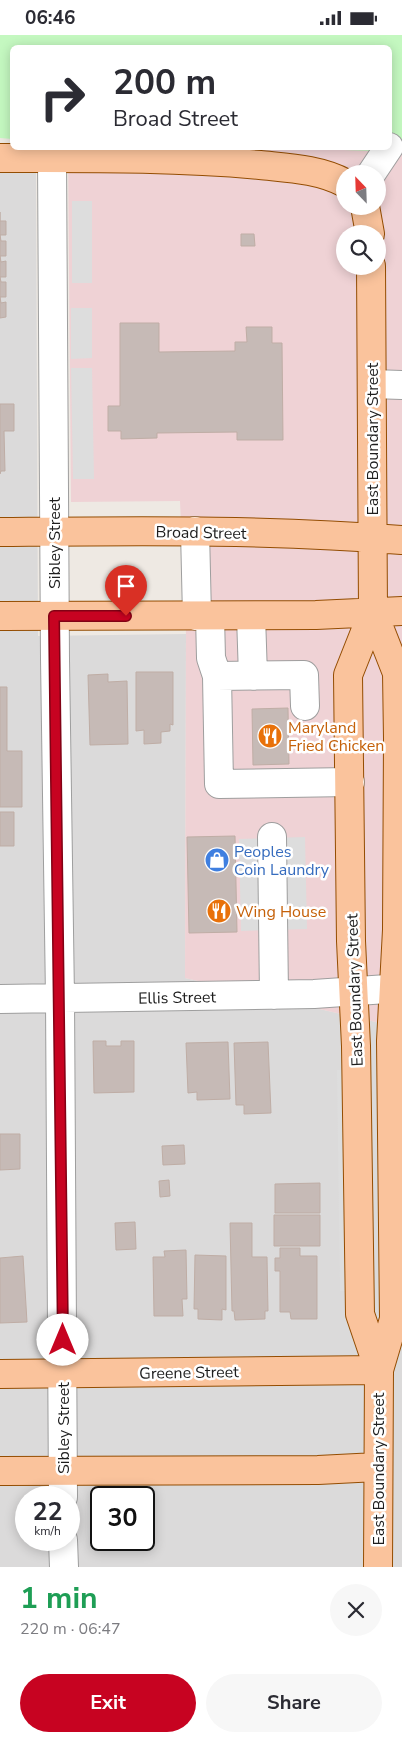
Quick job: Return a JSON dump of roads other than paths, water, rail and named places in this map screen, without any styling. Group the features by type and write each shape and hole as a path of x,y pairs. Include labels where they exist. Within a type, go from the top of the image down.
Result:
{"main road":[{"path":"0,158 155,158 229,162 324,174 336,179"},
{"name":"East Boundary Street","path":"371,275 373,613 397,673 400,739 398,989 391,1041 394,1319 379,1370 377,1467 378,1567"},
{"name":"Broad Street","path":"0,531 195,531 329,534 402,540"},
{"path":"0,616 203,616 402,611"},
{"name":"East Boundary Street","path":"373,613 348,675 351,941 354,991 360,1314 379,1370"},
{"name":"Greene Street","path":"0,1374 379,1370"},
{"path":"0,1471 318,1470 377,1467"}],"street":[{"path":"392,145 402,133"},
{"path":"377,165 388,150"},
{"name":"Sibley Street","path":"52,158 54,616 60,998 63,1486"},
{"path":"372,384 402,385"},
{"path":"195,531 203,616 211,658 217,677 219,784 350,781"},
{"path":"251,615 253,676"},
{"path":"217,677 304,675 305,706"},
{"path":"272,837 274,995"},
{"name":"Ellis Street","path":"0,999 274,995 398,989"},
{"path":"63,1551 64,1567"}],"place":[{"name":"Maryland Fried Chicken","path":"270,736"},
{"name":"Peoples Coin Laundry","path":"217,860"},
{"name":"Wing House","path":"219,911"}]}
